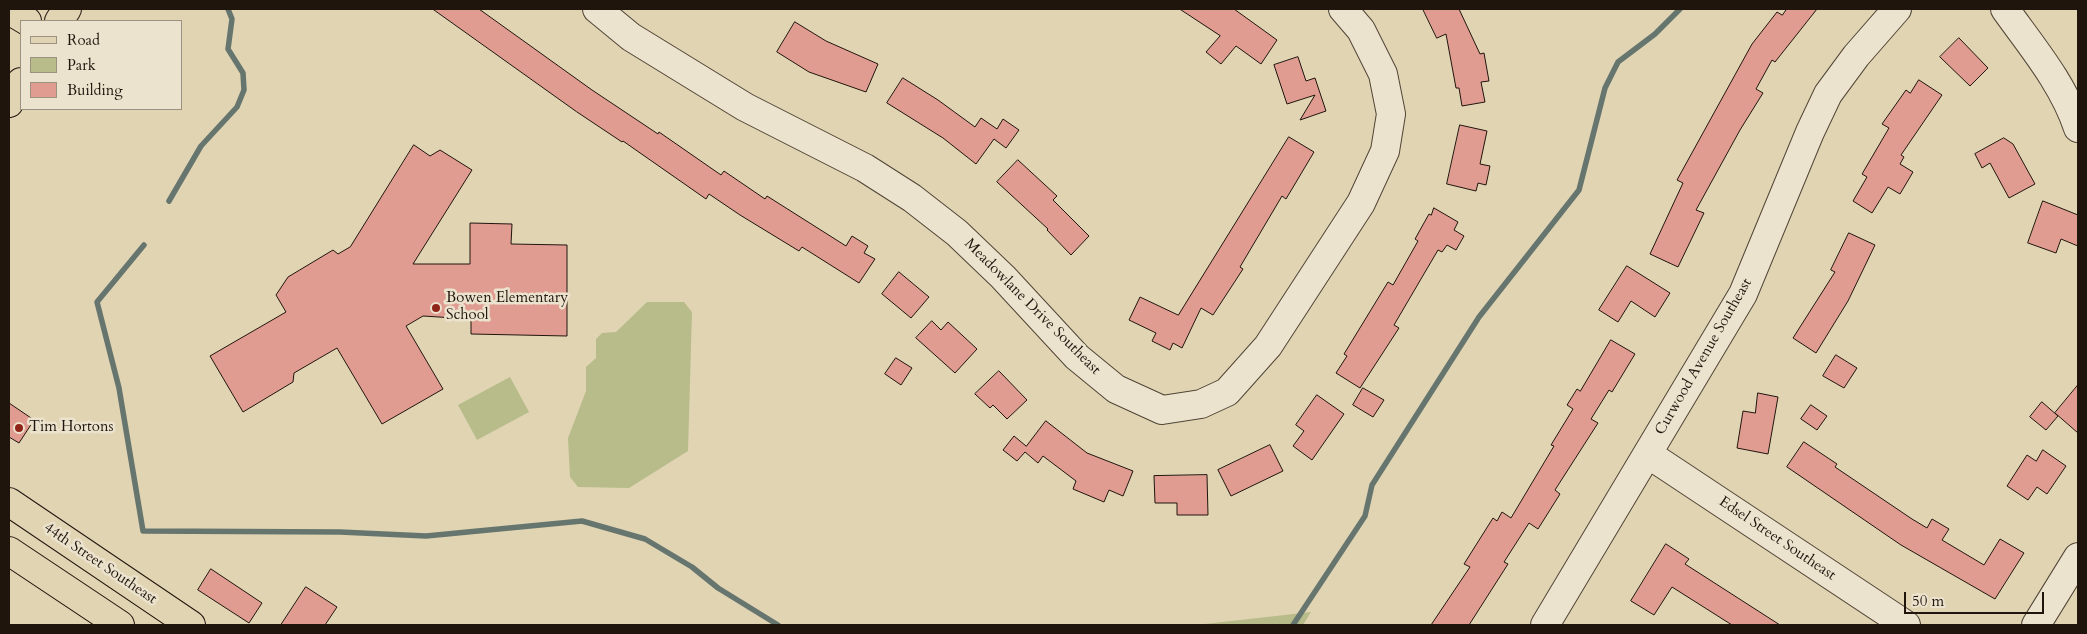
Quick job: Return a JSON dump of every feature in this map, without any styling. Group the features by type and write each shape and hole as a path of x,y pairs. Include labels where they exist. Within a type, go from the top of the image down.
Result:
{"main road":[{"path":"60,20 66,9"},
{"name":"44th Street Southeast","path":"9,502 188,625"},
{"path":"9,550 120,625"}],"street":[{"name":"Meadowlane Drive Southeast","path":"597,9 631,37 745,107 865,168 912,198 957,232 996,270 1078,357 1116,389 1162,410 1201,404 1226,392 1268,346 1361,203 1385,151 1391,114 1383,74 1361,30 1343,9"},
{"name":"Curwood Avenue Southeast","path":"1545,625 1743,294 1810,132 1828,94 1856,56 1897,9"},
{"path":"2005,9 2055,78 2070,104 2078,128"},
{"name":"Edsel Street Southeast","path":"1648,454 1906,625"},
{"path":"2036,625 2078,557"}],"green space":[{"path":"647,302 684,302 692,312 688,451 629,488 578,487 570,477 568,438 586,391 586,367 596,358 596,339 602,333 616,332"},
{"path":"510,377 529,412 477,440 458,405"},
{"path":"1311,612 1303,625 1196,625"}],"building":[{"path":"433,9 479,9 592,90 658,134 659,132 721,175 724,171 765,199 767,196 846,246 852,236 868,246 864,253 875,259 859,283 802,247 799,251 709,194 706,199 623,141 577,112"},
{"path":"1180,9 1234,9 1277,40 1261,64 1236,46 1221,64 1206,52 1220,36"},
{"path":"1423,9 1459,9 1480,54 1484,53 1489,81 1481,82 1485,102 1462,106 1459,88 1456,88 1446,34 1437,38"},
{"path":"1787,9 1817,9 1775,62 1772,60 1756,89 1763,93 1740,130 1696,210 1704,213 1678,267 1650,254 1683,183 1677,180 1752,44 1777,12 1782,15"},
{"path":"795,22 826,41 878,64 866,92 809,72 777,52"},
{"path":"1959,38 1988,68 1970,86 1940,57"},
{"path":"1298,57 1306,81 1315,78 1326,111 1300,120 1315,95 1287,104 1274,65"},
{"path":"903,78 938,100 975,127 981,118 997,129 1003,119 1019,130 1006,148 994,139 976,164 943,138 887,103"},
{"path":"1919,80 1942,95 1901,155 1904,157 1900,164 1913,172 1900,194 1888,187 1872,213 1853,201 1867,177 1862,174 1889,128 1882,124 1906,90 1910,93"},
{"path":"1460,125 1487,131 1480,164 1490,166 1486,185 1478,183 1476,191 1447,184"},
{"path":"1289,137 1314,152 1286,199 1282,196 1240,267 1243,269 1213,315 1201,308 1182,348 1173,343 1170,350 1152,341 1156,333 1129,320 1140,297 1178,315"},
{"path":"2004,138 2013,144 2035,184 2009,198 1990,163 1982,168 1975,154"},
{"name":"Bowen Elementary School","path":"414,145 430,156 440,150 472,170 413,264 470,264 470,223 512,224 511,244 567,245 567,336 471,334 471,319 423,316 406,326 443,389 382,424 337,348 294,373 293,382 243,412 210,356 286,312 276,295 288,277 333,250 338,254 350,247"},
{"path":"1018,160 1057,196 1053,200 1089,236 1071,255 1048,229 997,182"},
{"path":"2043,201 2078,215 2078,246 2061,239 2056,253 2028,243"},
{"path":"1434,208 1458,222 1454,230 1464,236 1456,250 1447,245 1442,252 1438,250 1394,325 1399,328 1360,388 1336,373 1347,356 1344,354 1388,282 1393,285 1418,241 1415,239"},
{"path":"1849,233 1875,245 1848,301 1816,353 1793,338 1835,272 1831,270"},
{"path":"1627,266 1670,293 1655,317 1631,301 1618,322 1599,310"},
{"path":"899,272 929,297 911,318 882,294"},
{"path":"932,321 941,330 948,322 977,349 955,373 916,338"},
{"path":"1611,340 1635,354 1612,392 1609,390 1591,419 1598,423 1555,490 1560,494 1538,529 1529,523 1504,562 1508,564 1469,625 1431,625 1470,567 1464,564 1493,518 1497,521 1502,512 1511,518 1554,446 1551,445 1573,409 1567,405 1577,389 1580,391"},
{"path":"1836,355 1857,368 1844,388 1823,376"},
{"path":"896,358 912,368 901,385 885,374"},
{"path":"999,371 1027,400 1007,419 993,405 990,408 975,394"},
{"path":"2078,385 2078,433 2055,413"},
{"path":"1363,388 1384,400 1373,417 1353,405"},
{"path":"1758,393 1778,397 1768,454 1737,448 1743,411 1755,413"},
{"path":"1317,395 1344,414 1312,460 1293,446 1304,431 1296,425"},
{"path":"2042,402 2058,416 2046,430 2030,417"},
{"name":"Tim Hortons","path":"9,403 34,420 19,443 9,437"},
{"path":"1811,405 1827,416 1817,430 1801,419"},
{"path":"1046,421 1087,453 1133,471 1123,496 1109,490 1104,502 1073,489 1076,481 1043,456 1038,463 1025,452 1017,461 1003,450 1014,436 1026,446"},
{"path":"1804,442 1837,464 1835,467 1927,528 1932,519 1949,529 1942,540 1984,565 2000,539 2024,553 1995,599 1901,545 1787,467"},
{"path":"1270,445 1283,471 1231,496 1218,470"},
{"path":"2043,450 2066,466 2047,494 2037,487 2028,500 2007,486 2027,455 2036,461"},
{"path":"1207,475 1208,515 1177,515 1177,503 1155,503 1154,476"},
{"path":"1666,544 1689,559 1685,564 1780,625 1732,625 1672,587 1654,615 1631,601"},
{"path":"211,569 262,603 249,623 198,590"},
{"path":"306,587 337,607 325,625 281,625"}],"waterway":[{"path":"169,201 201,146 237,107 244,90 243,73 228,49 232,19 228,9"},
{"path":"1293,625 1365,516 1372,485 1479,317 1579,190 1605,88 1618,62 1655,34 1680,9"},
{"path":"144,245 97,302 119,388 143,531 340,532 426,536 582,521 645,539 692,567 718,588 778,625"}],"place":[{"name":"Bowen Elementary School","path":"436,308"},
{"name":"Tim Hortons","path":"19,428"}]}
